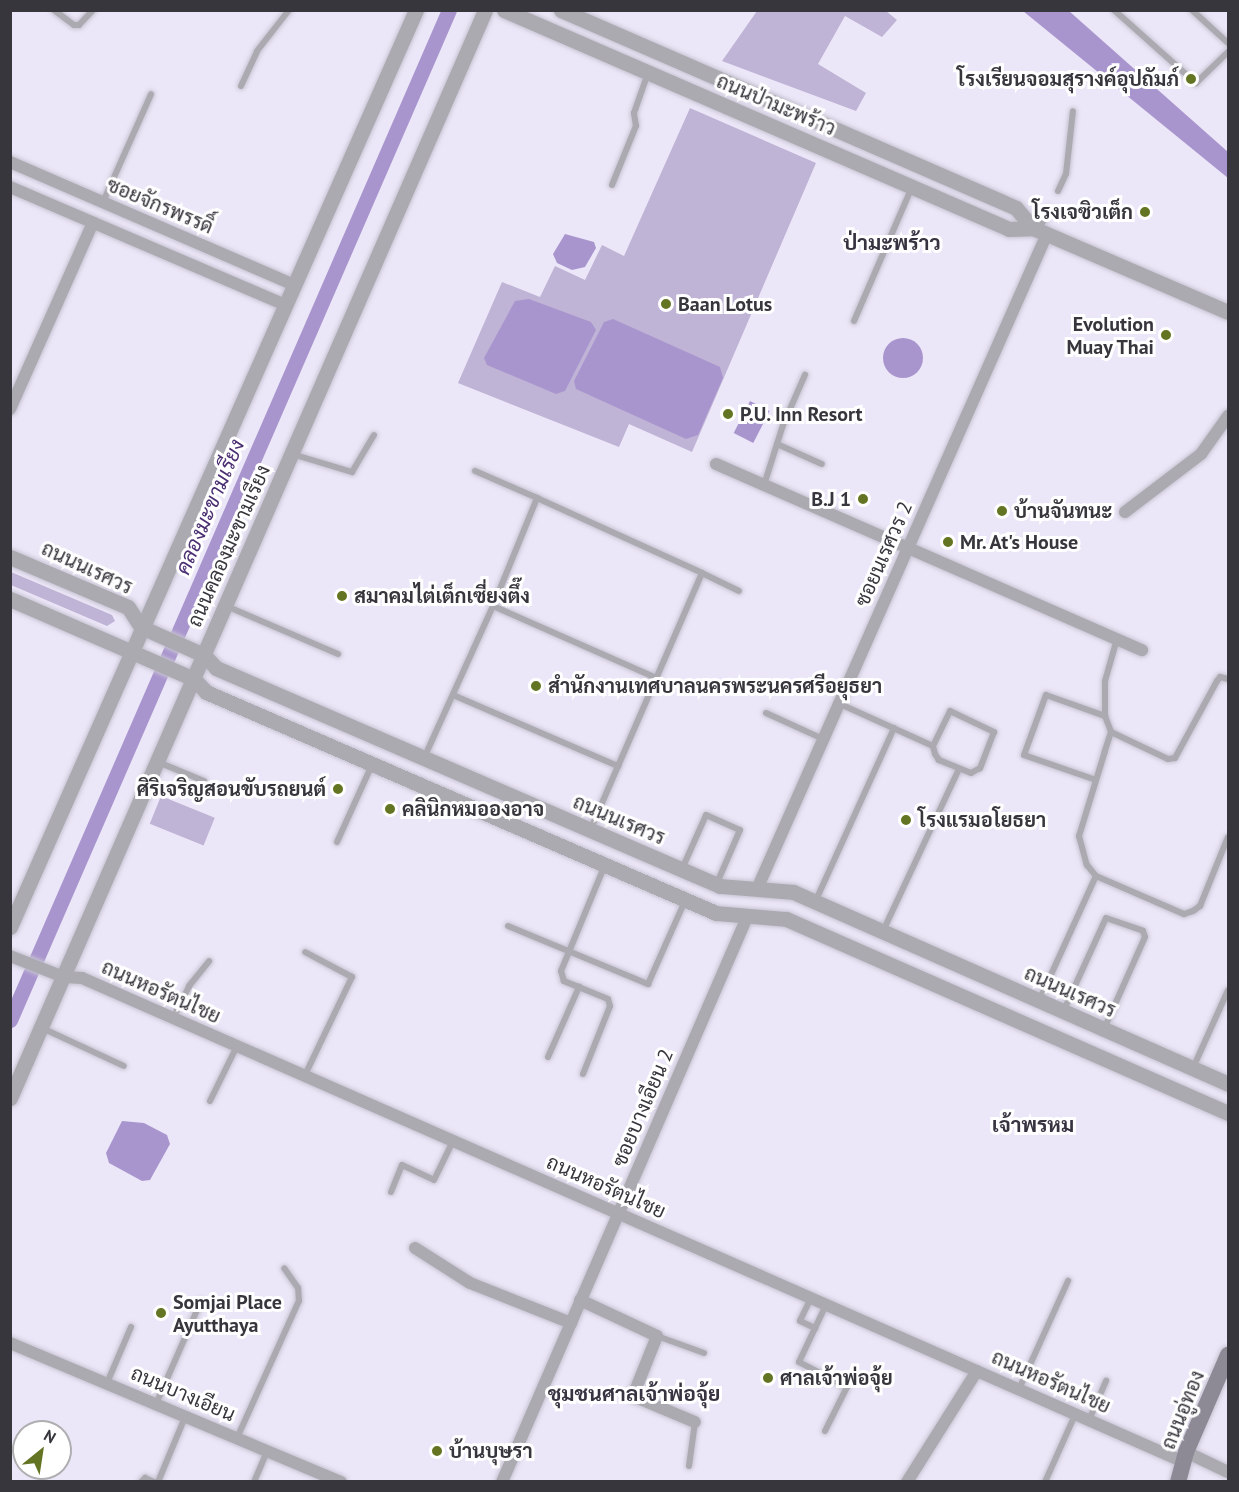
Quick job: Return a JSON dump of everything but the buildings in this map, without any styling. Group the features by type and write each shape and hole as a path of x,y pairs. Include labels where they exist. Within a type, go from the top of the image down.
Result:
{"main road":[{"name":"ถนนอู่ทอง","path":"1178,1482 1185,1457 1228,1355"}],"street":[{"path":"10,927 148,630 285,305 416,10"},
{"name":"ถนนคลองมะขามเรียง","path":"10,1098 484,10"},
{"name":"ถนนป่ามะพร้าว","path":"504,10 1009,229 1040,231 1228,312"},
{"name":"ถนนป่ามะพร้าว","path":"561,10 585,15 717,78 1016,208 1040,231"},
{"path":"708,99 717,78"},
{"name":"ซอยจักรพรรดิ์","path":"10,162 294,285"},
{"path":"33,197 43,176"},
{"path":"10,187 285,305"},
{"path":"10,409 93,223"},
{"name":"ซอยนเรศวร 2","path":"757,889 908,549 1040,231"},
{"path":"182,261 191,240"},
{"path":"1125,513 1201,454 1228,416"},
{"path":"716,464 1142,650"},
{"name":"ถนนนเรศวร","path":"10,557 128,607 148,630 204,655 216,668 681,870 716,885 793,892 1228,1084"},
{"path":"10,599 194,680 206,692 716,913 786,919 1228,1113"},
{"path":"579,853 590,830"},
{"name":"ซอยบางเอียน 2","path":"502,1482 748,915"},
{"name":"ถนนหอรัตนไชย","path":"13,957 64,977 82,978 1019,1390 1089,1420 1228,1472"},
{"path":"415,1248 470,1283 570,1323"},
{"path":"580,1300 657,1336 633,1396 695,1422"},
{"name":"ถนนบางเอียน","path":"10,1343 341,1482"},
{"path":"907,1482 977,1371"}],"lane":[{"path":"54,10 74,25 79,25 93,10"},
{"path":"241,86 257,51 289,10"},
{"path":"1114,10 1196,83 1228,52"},
{"path":"1192,10 1228,43"},
{"path":"612,185 634,134 636,106 648,73"},
{"path":"103,202 151,94"},
{"path":"1058,191 1066,174 1073,111"},
{"path":"854,321 912,187"},
{"path":"1040,231 1049,209"},
{"path":"764,486 777,444 805,375"},
{"path":"292,454 352,472 374,435"},
{"path":"777,444 822,464"},
{"path":"475,471 739,591"},
{"path":"424,758 493,606 537,498"},
{"path":"590,830 702,573"},
{"path":"225,606 338,654"},
{"path":"493,606 656,678"},
{"path":"1117,639 1105,681 1105,716 1111,732 1078,836 1087,865 1096,876 1184,914 1200,906 1228,837"},
{"path":"1111,732 1168,759 1175,758 1216,681 1220,677 1228,679"},
{"path":"453,695 618,766"},
{"path":"1096,780 1024,755 1023,750 1046,695 1105,716"},
{"path":"840,704 933,746 939,760 971,772 980,768 993,728 950,711 933,746"},
{"path":"766,713 824,739"},
{"path":"815,902 894,728"},
{"path":"158,761 204,781"},
{"path":"337,842 372,764"},
{"path":"883,932 959,769"},
{"path":"681,870 706,815 741,830 716,885"},
{"path":"583,1074 610,1006 608,999 564,981 561,971 605,864"},
{"path":"1039,1002 1096,876"},
{"path":"508,926 648,984 685,899"},
{"path":"1063,1012 1106,918 1143,931 1145,937 1104,1030"},
{"path":"305,952 352,977 305,1076"},
{"path":"173,1018 189,986 209,961"},
{"path":"548,1057 579,987"},
{"path":"1193,1069 1228,990"},
{"path":"41,1028 124,1066"},
{"path":"210,1101 237,1046"},
{"path":"392,1192 402,1165 434,1180 453,1141"},
{"path":"237,1438 299,1301 298,1288 284,1268"},
{"path":"1019,1390 1068,1281"},
{"path":"811,1298 800,1320 815,1328"},
{"path":"156,1404 201,1301"},
{"path":"825,1431 847,1387 799,1362 826,1305"},
{"path":"106,1384 132,1327"},
{"path":"657,1336 704,1353"},
{"path":"1089,1420 1106,1381"},
{"path":"1045,1482 1075,1414"},
{"path":"141,1482 145,1478 156,1482 185,1416"},
{"path":"689,1466 695,1422"},
{"path":"254,1482 268,1451"}],"shaded area":[{"path":"757,11 886,11 897,20 882,37 845,16 818,64 866,93 856,111 722,61"},
{"path":"1023,11 1069,11 1228,152 1228,178"},
{"path":"690,108 816,163 692,452 629,424 619,447 458,383 502,282 540,297 555,266 585,280 602,245 624,256"},
{"path":"565,234 594,242 596,248 585,267 572,270 557,263 553,254"},
{"path":"529,299 591,322 596,330 565,391 556,394 487,365 484,358 515,301"},
{"path":"613,319 720,367 723,378 698,435 686,439 576,389 574,381 604,322"},
{"path":"903,338 911,339 917,344 922,350 922,366 917,372 911,377 903,378 895,377 889,372 884,366 883,358 884,350 889,344 895,339"},
{"path":"750,401 770,411 753,443 734,433"},
{"path":"11,572 112,615 115,621 107,626 11,585"},
{"path":"161,796 215,818 204,846 150,824"},
{"path":"122,1121 144,1123 167,1135 170,1144 150,1180 142,1181 109,1163 106,1153"}],"waterway":[{"name":"คลองมะขามเรียง","path":"10,1020 449,10"}],"place":[{"name":"โรงเรียนจอมสุรางค์อุปถัมภ์","path":"1191,79"},
{"name":"โรงเจซิวเต็ก","path":"1145,212"},
{"name":"Baan Lotus","path":"666,304"},
{"name":"Evolution Muay Thai","path":"1166,335"},
{"name":"P.U. Inn Resort","path":"728,414"},
{"name":"B.J 1","path":"863,499"},
{"name":"บ้านจันทนะ","path":"1002,511"},
{"name":"Mr. At's House","path":"948,542"},
{"name":"สมาคมไต่เต็กเซี่ยงตึ๊ง","path":"342,596"},
{"name":"สำนักงานเทศบาลนครพระนครศรีอยุธยา","path":"536,686"},
{"name":"ศิริเจริญสอนขับรถยนต์","path":"338,789"},
{"name":"คลินิกหมอองอาจ","path":"390,809"},
{"name":"โรงแรมอโยธยา","path":"906,820"},
{"name":"Somjai Place Ayutthaya","path":"161,1313"},
{"name":"ศาลเจ้าพ่อจุ้ย","path":"768,1378"},
{"name":"บ้านบุษรา","path":"437,1451"}],"district":[{"name":"ป่ามะพร้าว","path":"892,243"},
{"name":"เจ้าพรหม","path":"1033,1125"},
{"name":"ชุมชนศาลเจ้าพ่อจุ้ย","path":"634,1394"}]}
